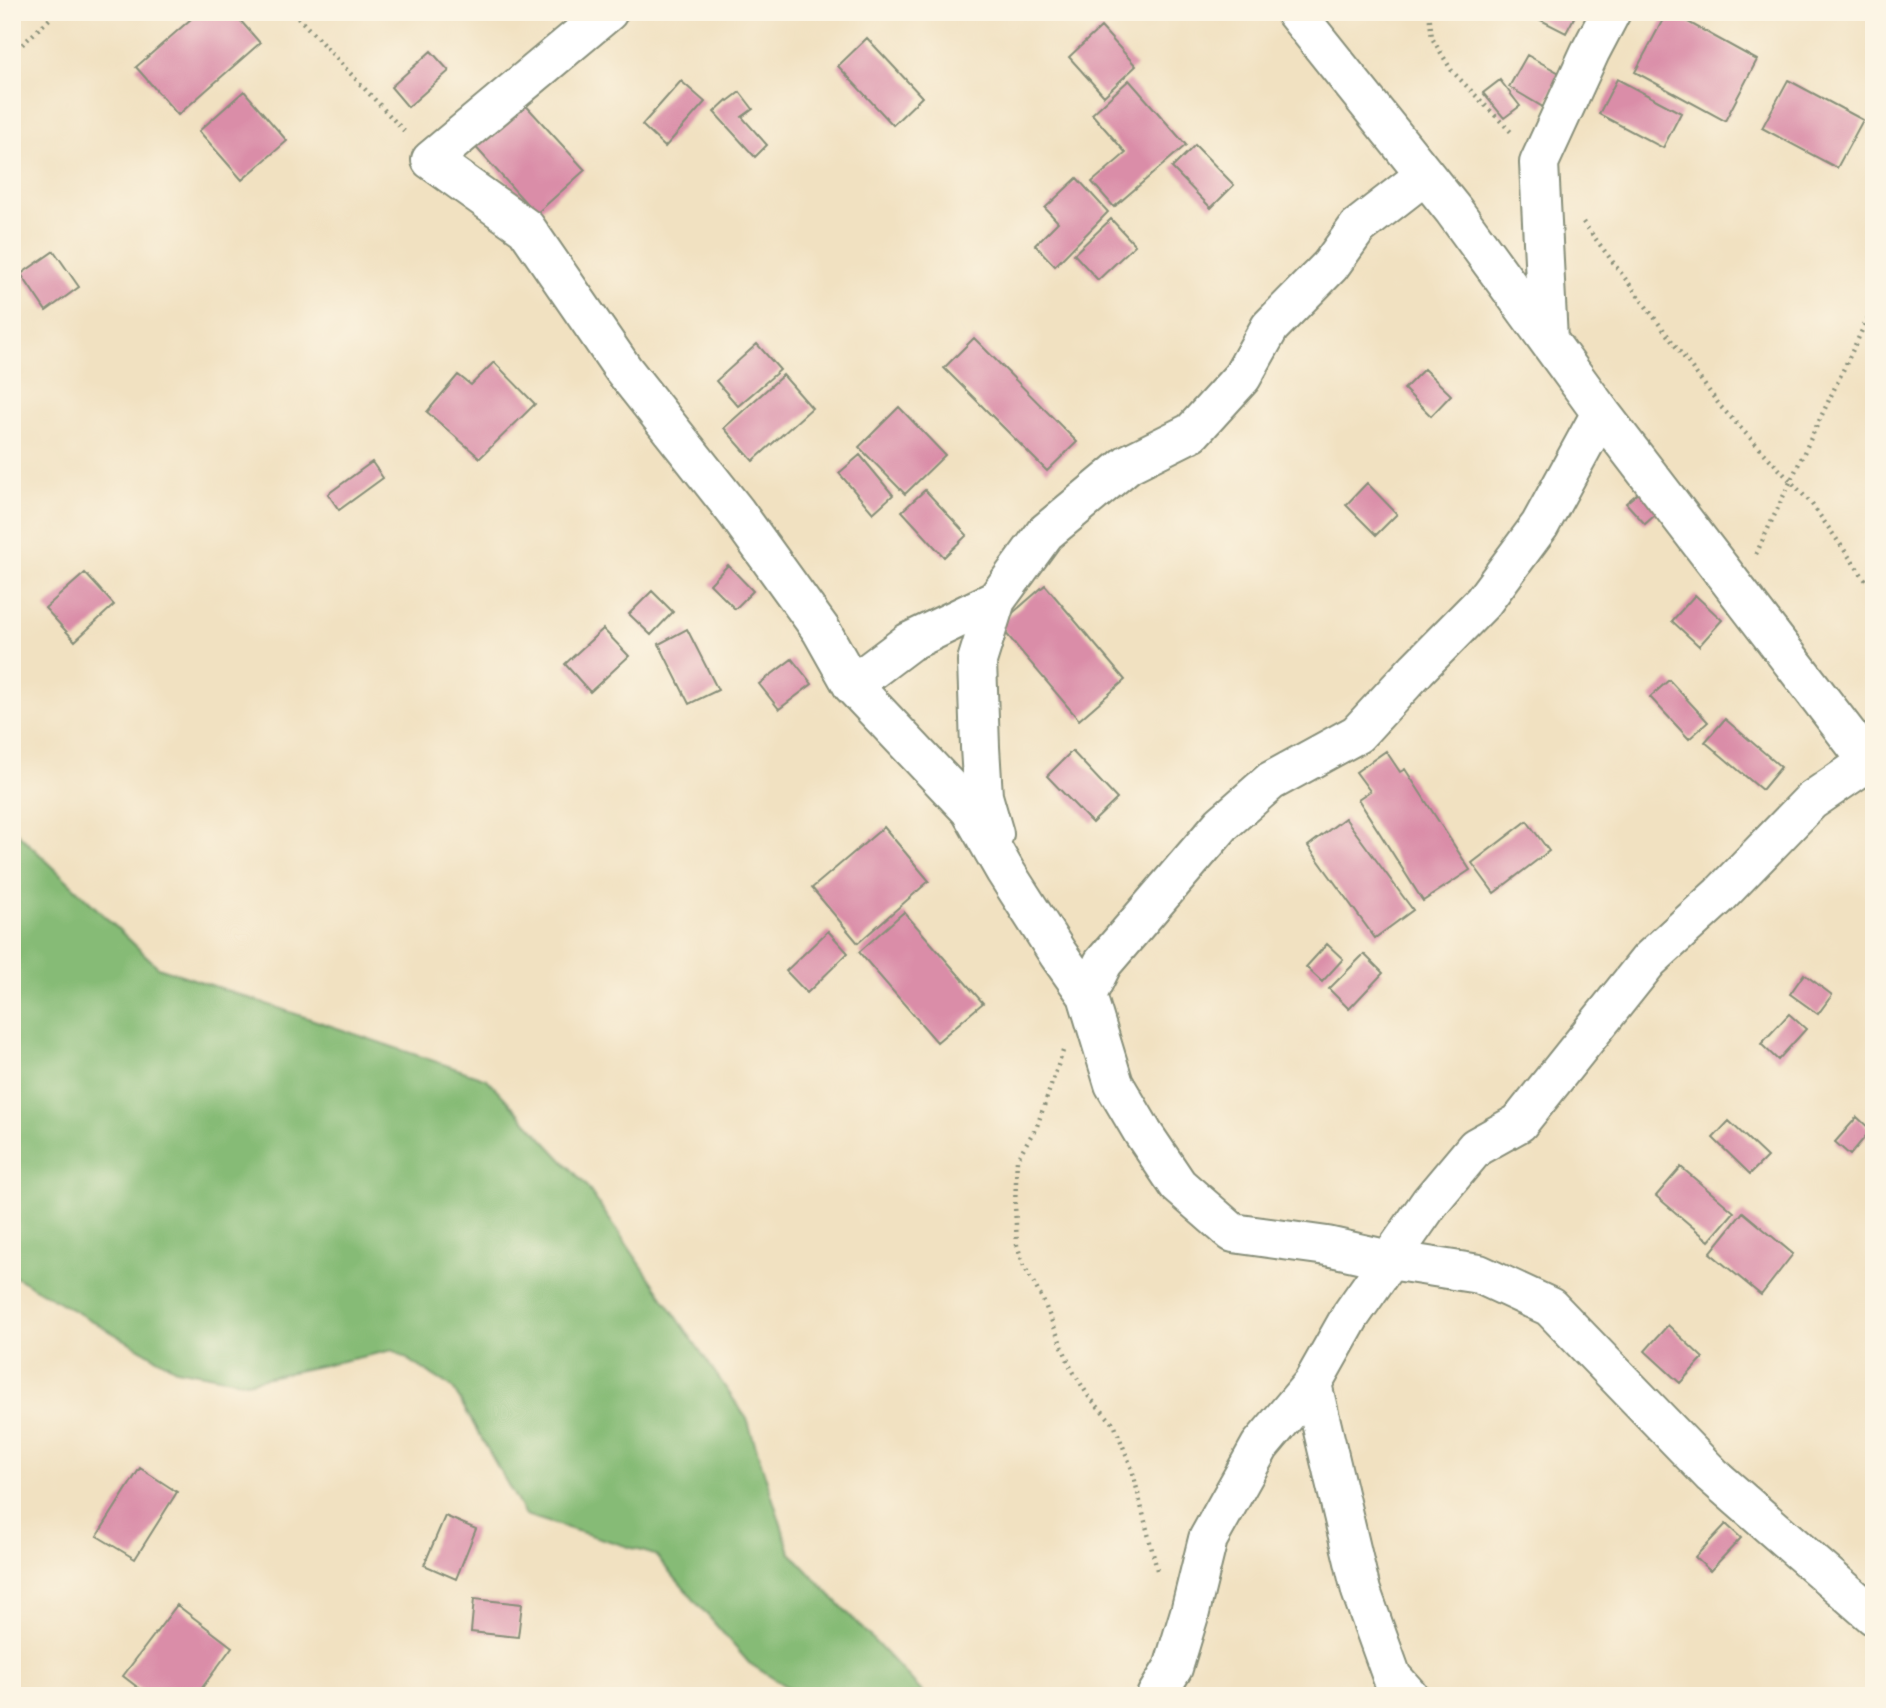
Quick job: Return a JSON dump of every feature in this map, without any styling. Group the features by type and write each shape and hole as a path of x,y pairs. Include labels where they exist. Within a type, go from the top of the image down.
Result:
{"street":[{"path":"608,12 431,160 526,228 623,369 736,512 821,630 852,685 970,810 1005,871 1088,998 1114,1084 1178,1185 1233,1233 1327,1246 1390,1260 1479,1274 1550,1307 1712,1475 1874,1616"},
{"path":"1156,1696 1173,1668 1208,1539 1260,1446 1312,1384 1351,1315 1430,1202 1476,1147 1518,1123 1649,960 1720,895 1811,802 1871,766 1601,413 1454,211 1295,12"},
{"path":"1548,341 1539,163 1611,12"},
{"path":"1005,871 983,796 979,747 977,661 996,600 1045,533 1128,464 1192,432 1242,377 1270,327 1330,266 1358,227 1425,175"},
{"path":"1088,998 1102,962 1222,824 1271,781 1357,734 1483,602 1540,525 1601,413"},
{"path":"852,685 909,642 996,600"},
{"path":"1312,1384 1361,1591 1392,1677 1409,1696"}],"path":[{"path":"12,54 57,12"},
{"path":"293,12 431,160"},
{"path":"1430,12 1432,38 1452,71 1539,163"},
{"path":"1581,218 1721,407 1811,503 1874,592"},
{"path":"1738,593 1874,305"},
{"path":"1088,998 1078,1015 1037,1126 1017,1158 1017,1245 1024,1266 1043,1300 1072,1368 1089,1397 1114,1424 1132,1469 1158,1575"}],"green space":[{"path":"12,828 158,967 487,1079 585,1184 747,1419 790,1552 926,1696 801,1696 749,1663 655,1555 525,1515 453,1388 393,1350 246,1382 176,1369 12,1275"}],"building":[{"path":"199,12 233,12 260,43 178,115 136,67"},
{"path":"1525,12 1577,12 1566,33"},
{"path":"1667,12 1757,60 1725,121 1635,72"},
{"path":"1101,27 1136,66 1104,96 1069,57"},
{"path":"867,38 922,97 893,125 838,66"},
{"path":"431,51 449,71 408,107 391,87"},
{"path":"1527,55 1561,74 1543,107 1509,87"},
{"path":"1617,79 1681,113 1663,148 1599,114"},
{"path":"1129,80 1186,145 1114,207 1092,182 1126,153 1092,114"},
{"path":"1500,80 1520,106 1504,118 1483,93"},
{"path":"1788,80 1863,120 1837,168 1762,128"},
{"path":"681,81 705,102 665,147 642,125"},
{"path":"244,91 287,141 242,180 199,131"},
{"path":"740,92 753,109 742,117 767,145 755,157 714,112"},
{"path":"520,99 585,170 536,214 472,143"},
{"path":"1195,145 1234,185 1211,208 1172,168"},
{"path":"1077,178 1108,212 1055,266 1035,245 1058,222 1045,208"},
{"path":"1111,219 1135,245 1098,280 1074,254"},
{"path":"54,251 79,287 46,311 21,274"},
{"path":"974,338 1077,442 1047,471 944,368"},
{"path":"757,344 780,370 738,406 716,381"},
{"path":"494,362 535,404 480,458 427,412 458,375 471,385"},
{"path":"1424,369 1451,395 1431,416 1404,389"},
{"path":"783,375 812,408 753,461 724,428"},
{"path":"899,407 945,455 905,494 859,447"},
{"path":"860,455 893,495 873,513 839,473"},
{"path":"372,462 383,478 339,510 328,494"},
{"path":"1367,483 1397,514 1376,535 1346,505"},
{"path":"1645,487 1663,508 1645,524 1626,503"},
{"path":"925,490 967,535 944,557 902,511"},
{"path":"728,565 753,591 735,609 710,584"},
{"path":"85,573 114,605 75,641 45,608"},
{"path":"1045,585 1125,680 1079,720 999,625"},
{"path":"652,591 673,612 651,635 629,614"},
{"path":"1695,595 1722,620 1699,646 1672,621"},
{"path":"603,629 629,656 590,692 565,664"},
{"path":"687,629 718,690 689,704 659,644"},
{"path":"792,659 812,684 779,709 759,684"},
{"path":"1669,680 1708,722 1689,739 1650,697"},
{"path":"1725,719 1781,767 1762,790 1705,742"},
{"path":"1072,751 1117,799 1092,823 1047,776"},
{"path":"1386,751 1400,772 1405,769 1470,870 1423,901 1358,799 1370,791 1356,772"},
{"path":"1345,818 1413,910 1375,938 1308,846"},
{"path":"1527,821 1549,851 1494,893 1472,863"},
{"path":"884,827 929,881 858,943 812,888"},
{"path":"904,912 983,1003 937,1042 859,952"},
{"path":"828,931 848,953 807,993 786,971"},
{"path":"1327,944 1343,959 1322,982 1306,967"},
{"path":"1364,954 1383,973 1349,1009 1329,989"},
{"path":"1804,974 1832,995 1818,1014 1790,994"},
{"path":"1789,1014 1806,1029 1778,1060 1761,1044"},
{"path":"1857,1117 1871,1130 1850,1155 1835,1142"},
{"path":"1729,1121 1767,1157 1750,1174 1713,1138"},
{"path":"1681,1167 1734,1212 1709,1241 1656,1196"},
{"path":"1743,1212 1793,1254 1761,1295 1710,1253"},
{"path":"1668,1325 1703,1358 1680,1383 1645,1351"},
{"path":"140,1468 177,1492 135,1559 97,1536"},
{"path":"445,1516 476,1529 456,1579 424,1565"},
{"path":"1726,1524 1741,1538 1710,1571 1695,1557"},
{"path":"474,1599 522,1604 518,1637 471,1632"},
{"path":"177,1605 232,1647 196,1696 149,1696 123,1676"}]}
